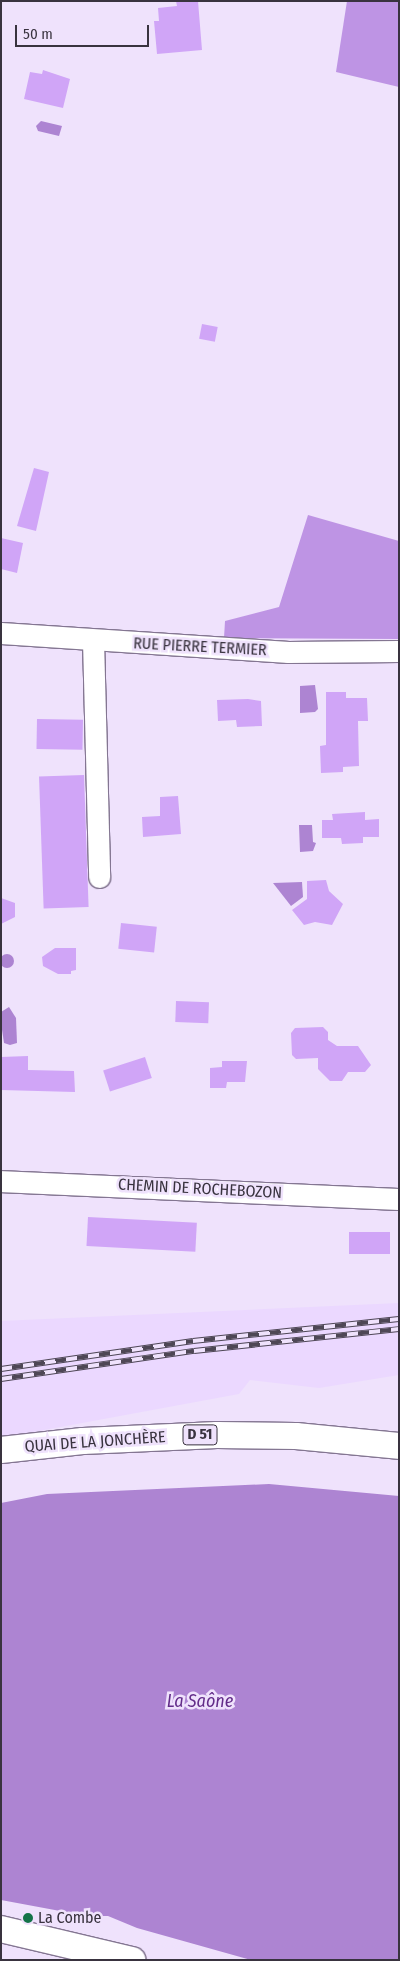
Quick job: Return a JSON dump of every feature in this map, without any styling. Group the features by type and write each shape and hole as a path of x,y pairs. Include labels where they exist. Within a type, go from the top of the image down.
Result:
{"main road":[{"name":"QUAI DE LA JONCHÈRE","path":"1,1450 83,1441 217,1435 296,1436 399,1446"},
{"path":"1,1929 97,1960"},
{"path":"1,1939 42,1941 132,1960"}],"street":[{"name":"RUE PIERRE TERMIER","path":"1,633 288,652 399,651"},
{"path":"93,640 99,877"},
{"name":"CHEMIN DE ROCHEBOZON","path":"1,1181 399,1199"}],"shaded area":[{"path":"347,1 399,1 399,87 336,72"},
{"path":"308,515 399,541 399,639 224,638 225,621 279,607"},
{"path":"399,1303 399,1375 319,1388 250,1380 239,1394 1,1438 1,1321"}],"water":[{"path":"41,121 62,126 59,136 38,131 36,126"},
{"path":"315,685 318,709 315,712 300,713 300,686"},
{"path":"299,825 312,825 313,842 316,843 313,851 300,852"},
{"path":"302,882 303,897 291,906 273,883"},
{"path":"7,954 12,956 14,961 12,966 7,968 2,966 0,961 2,956"},
{"path":"9,1007 16,1018 17,1043 10,1045 4,1043 1,1023 1,1012"},
{"name":"La Saône","path":"269,1484 399,1496 399,1960 251,1960 137,1928 108,1916 87,1916 1,1900 1,1503 47,1494"}],"building":[{"path":"176,1 198,1 202,50 157,54 154,21 159,21 158,8 177,6"},
{"path":"43,70 70,79 63,108 24,99 30,72 42,74"},
{"path":"202,324 218,327 215,342 199,339"},
{"path":"34,468 49,472 36,531 17,526"},
{"path":"1,538 23,543 17,573 1,569"},
{"path":"326,692 346,692 346,698 367,698 368,721 358,721 359,766 343,767 343,772 321,773 320,746 326,745"},
{"path":"248,699 261,701 262,726 237,727 236,720 218,721 217,700"},
{"path":"37,719 83,720 82,750 36,749"},
{"path":"84,775 89,907 44,908 39,777"},
{"path":"178,796 181,834 143,837 142,817 160,816 160,797"},
{"path":"365,812 365,820 379,819 379,837 363,837 363,843 342,844 341,838 322,838 322,820 333,820 332,814"},
{"path":"326,880 329,891 343,904 332,925 315,922 304,925 292,910 307,899 307,881"},
{"path":"1,898 15,903 15,917 1,924"},
{"path":"121,923 157,927 154,953 118,949"},
{"path":"55,948 76,948 76,970 71,971 71,974 58,974 43,966 42,957"},
{"path":"176,1001 209,1002 208,1023 175,1022"},
{"path":"323,1027 328,1032 328,1040 337,1046 358,1046 371,1065 365,1072 348,1072 342,1081 330,1081 318,1069 318,1058 296,1059 292,1055 291,1033 295,1028"},
{"path":"28,1056 28,1070 74,1071 75,1092 1,1090 1,1057"},
{"path":"145,1057 152,1078 110,1092 103,1071"},
{"path":"222,1061 247,1061 245,1082 227,1082 226,1088 210,1088 210,1068 222,1067"},
{"path":"88,1217 197,1223 195,1252 86,1246"},
{"path":"349,1232 390,1232 390,1254 349,1254"}],"railway":[{"path":"1,1369 193,1341 399,1319"},
{"path":"1,1379 194,1351 399,1329"}],"place":[{"name":"La Combe","path":"28,1918"}]}
